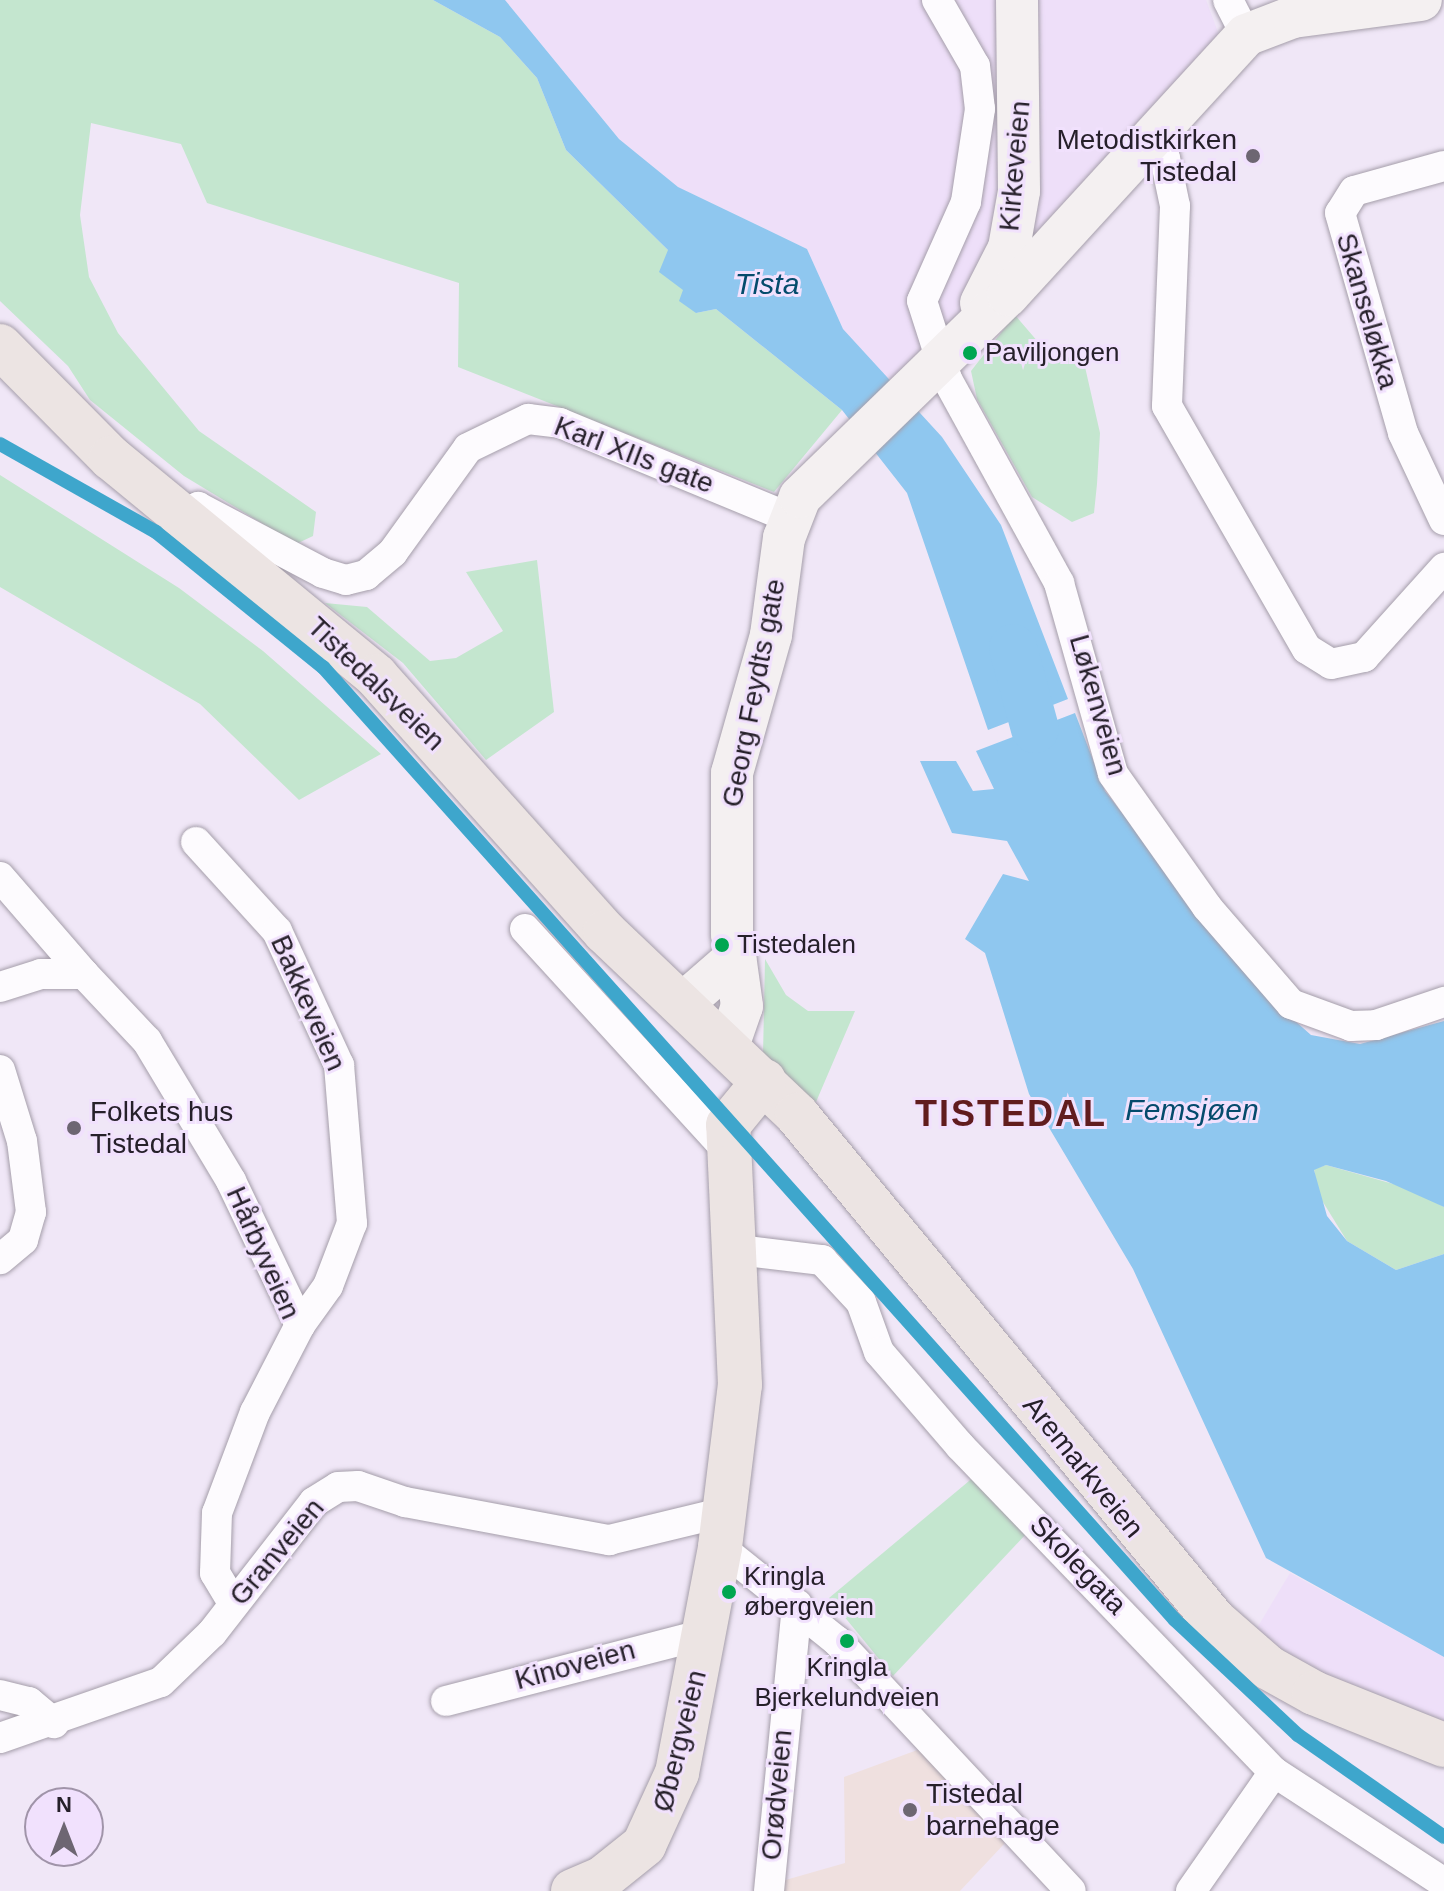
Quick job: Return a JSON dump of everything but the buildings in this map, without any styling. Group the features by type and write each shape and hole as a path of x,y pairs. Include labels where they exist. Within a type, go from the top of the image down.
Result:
{"main road":[{"name":"Kirkeveien","path":"971,324 1009,248 1019,191 1017,0"},
{"path":"971,324 1008,295 1145,138 1237,18 1344,4 1421,0"},
{"name":"Georg Feydts gate","path":"728,1046 742,1006 735,958 732,773 763,667 791,518 818,472 927,376 971,324"},
{"name":"Tistedalsveien","path":"0,346 84,434 180,517 376,676 605,932 728,1046"},
{"path":"681,1005 735,958"},
{"path":"723,1530 740,1385 734,1158 776,1094 728,1046"},
{"name":"Aremarkveien","path":"776,1094 1214,1620 1269,1668 1314,1693 1444,1745"},
{"name":"Øbergveien","path":"573,1891 633,1857 659,1824 705,1634 723,1530"}],"street":[{"name":"Løkenveien","path":"937,0 975,66 980,109 966,202 921,295 927,376 1059,583 1113,774 1226,931 1291,1004 1320,1018 1376,1025 1444,1002"},
{"path":"1145,138 1165,158 1175,206 1165,382 1173,424 1307,649 1331,664 1351,662 1444,568"},
{"name":"Skanseløkka","path":"1444,166 1354,191 1340,213 1403,433 1444,520"},
{"name":"Karl XIIs gate","path":"180,517 198,507 323,573 346,580 366,575 393,552 468,448 528,419 560,423 791,518"},
{"name":"Bakkeveien","path":"196,842 277,931 339,1065 352,1223 328,1286 300,1325"},
{"name":"Hårbyveien","path":"0,877 163,1067 231,1181 300,1325 255,1412 217,1513 215,1573 233,1603"},
{"path":"525,929 734,1158"},
{"path":"0,987 41,974 84,974"},
{"path":"0,1070 22,1141 31,1212 23,1240 0,1259"},
{"name":"Skolegata","path":"738,1250 822,1260 861,1302 879,1352 960,1446 1274,1772 1444,1883"},
{"name":"Granveien","path":"0,1738 54,1723 161,1682 233,1603 314,1502 338,1487 358,1486 429,1507 609,1540 723,1530"},
{"path":"723,1530 1071,1891"},
{"name":"Orødveien","path":"769,1891 797,1604"},
{"name":"Kinoveien","path":"446,1701 705,1634"},
{"path":"0,1695 29,1702 54,1723"},
{"path":"1191,1891 1274,1772"}],"shaded area":[{"path":"505,0 1206,0 1232,70 917,411 843,329 807,249 678,187 619,139"},
{"path":"1290,1573 1444,1657 1444,1728 1334,1684 1254,1633"},
{"name":"Tistedal barnehage","path":"920,1749 1005,1843 960,1891 781,1891 782,1881 845,1863 844,1777"}],"green space":[{"path":"0,0 433,0 500,37 537,78 566,150 668,250 696,313 716,309 842,410 774,492 458,367 459,283 207,203 181,144 91,123 80,215 89,277 118,333 199,431 316,512 313,536 296,544 184,476 90,400 68,366 0,301"},
{"path":"1015,315 1051,357 1083,358 1100,433 1097,484 1094,513 1072,522 1032,497 977,399 971,371"},
{"path":"0,475 179,588 263,651 381,754 299,800 200,704 0,587"},
{"path":"537,560 554,712 486,760 403,663 325,603 367,607 430,661 456,658 503,631 466,572"},
{"path":"765,959 786,995 808,1011 855,1011 816,1102 763,1055"},
{"path":"1326,1165 1411,1189 1444,1207 1444,1254 1396,1270 1347,1241 1318,1194 1314,1169"},
{"path":"975,1476 1027,1533 893,1676 829,1598"}],"water":[{"name":"Tista","path":"433,0 505,0 619,139 678,187 807,249 843,329 942,437 1001,525 1068,699 988,730 907,493 842,410 716,309 696,313 679,301 683,290 659,272 668,250 566,150 537,78 500,37"},
{"name":"Femsjøen","path":"1075,713 1105,791 1260,990 1311,1035 1360,1044 1444,1021 1444,1207 1386,1181 1326,1165 1314,1170 1327,1216 1347,1241 1396,1270 1444,1254 1444,1657 1266,1558 1133,1269 1029,1094 985,953 965,939 1003,874 1029,881 1007,841 952,833 920,761 956,761 973,791 994,789 976,751"}],"waterway":[{"path":"1013,648 1035,729"}],"transit line":[{"path":"0,444 156,532 323,667 1175,1620 1298,1735 1444,1837"}],"place":[{"name":"Metodistkirken Tistedal","path":"1253,156"},
{"name":"Paviljongen","path":"970,353"},
{"name":"Tistedalen","path":"722,945"},
{"name":"Folkets hus Tistedal","path":"74,1128"},
{"name":"Kringla øbergveien","path":"729,1592"},
{"name":"Kringla Bjerkelundveien","path":"847,1641"},
{"name":"Tistedal barnehage","path":"910,1810"}],"district":[{"name":"TISTEDAL","path":"1011,1114"}]}
